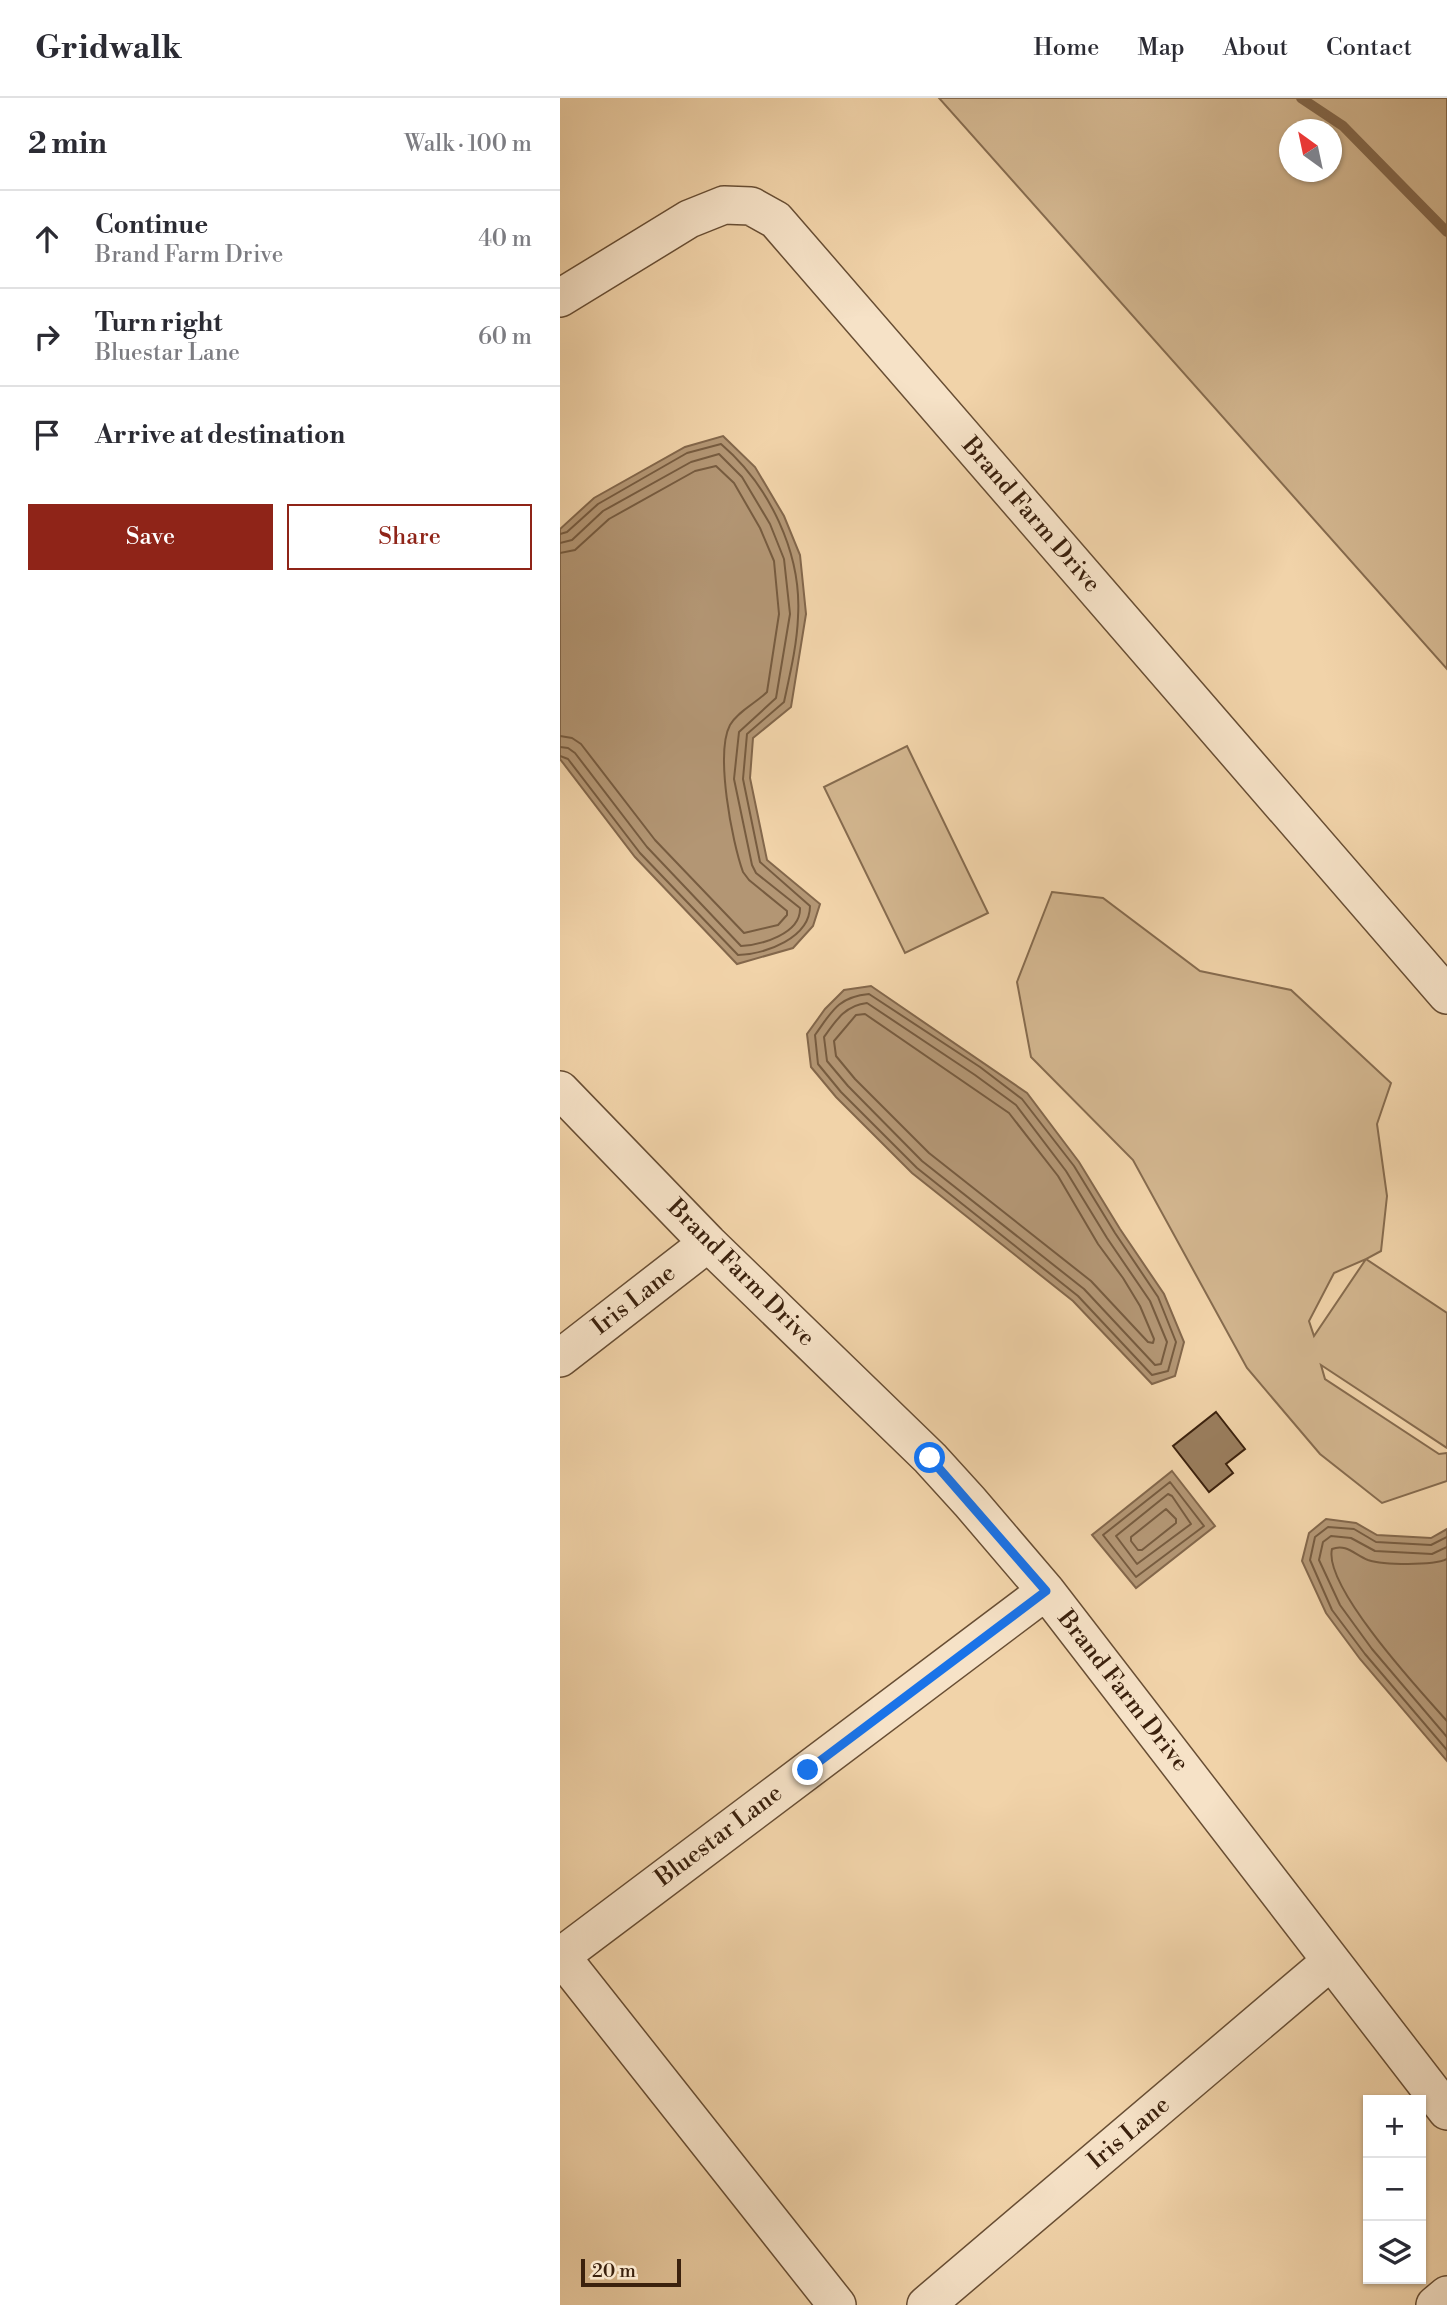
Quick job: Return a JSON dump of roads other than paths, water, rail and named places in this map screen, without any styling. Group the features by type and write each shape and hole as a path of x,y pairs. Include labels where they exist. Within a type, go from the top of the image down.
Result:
{"street":[{"name":"Brand Farm Drive","path":"560,298 689,219 724,205 751,206 776,220 1447,995"},
{"name":"Brand Farm Drive","path":"560,1090 708,1243 930,1458 1046,1591 1447,2111"},
{"name":"Iris Lane","path":"560,1358 708,1243"},
{"name":"Bluestar Lane","path":"560,1955 1046,1591"},
{"path":"560,1955 837,2305"},
{"name":"Iris Lane","path":"926,2305 1331,1961"},
{"path":"1435,2305 1447,2295"}],"water":[{"path":"723,436 755,467 784,516 800,555 806,614 791,707 753,738 750,778 767,860 820,904 813,926 793,948 737,964 635,857 560,759 560,529 594,498 685,447"},
{"path":"871,986 1027,1093 1079,1162 1164,1294 1184,1342 1175,1376 1152,1384 1073,1301 912,1173 836,1097 811,1067 807,1034 825,1009 844,990"},
{"path":"1172,1471 1215,1526 1136,1588 1092,1535"},
{"path":"1326,1519 1356,1523 1377,1535 1431,1538 1447,1529 1447,1761 1360,1659 1326,1613 1302,1561 1309,1533"}],"waterway":[{"path":"1301,98 1343,126 1447,232"}]}
